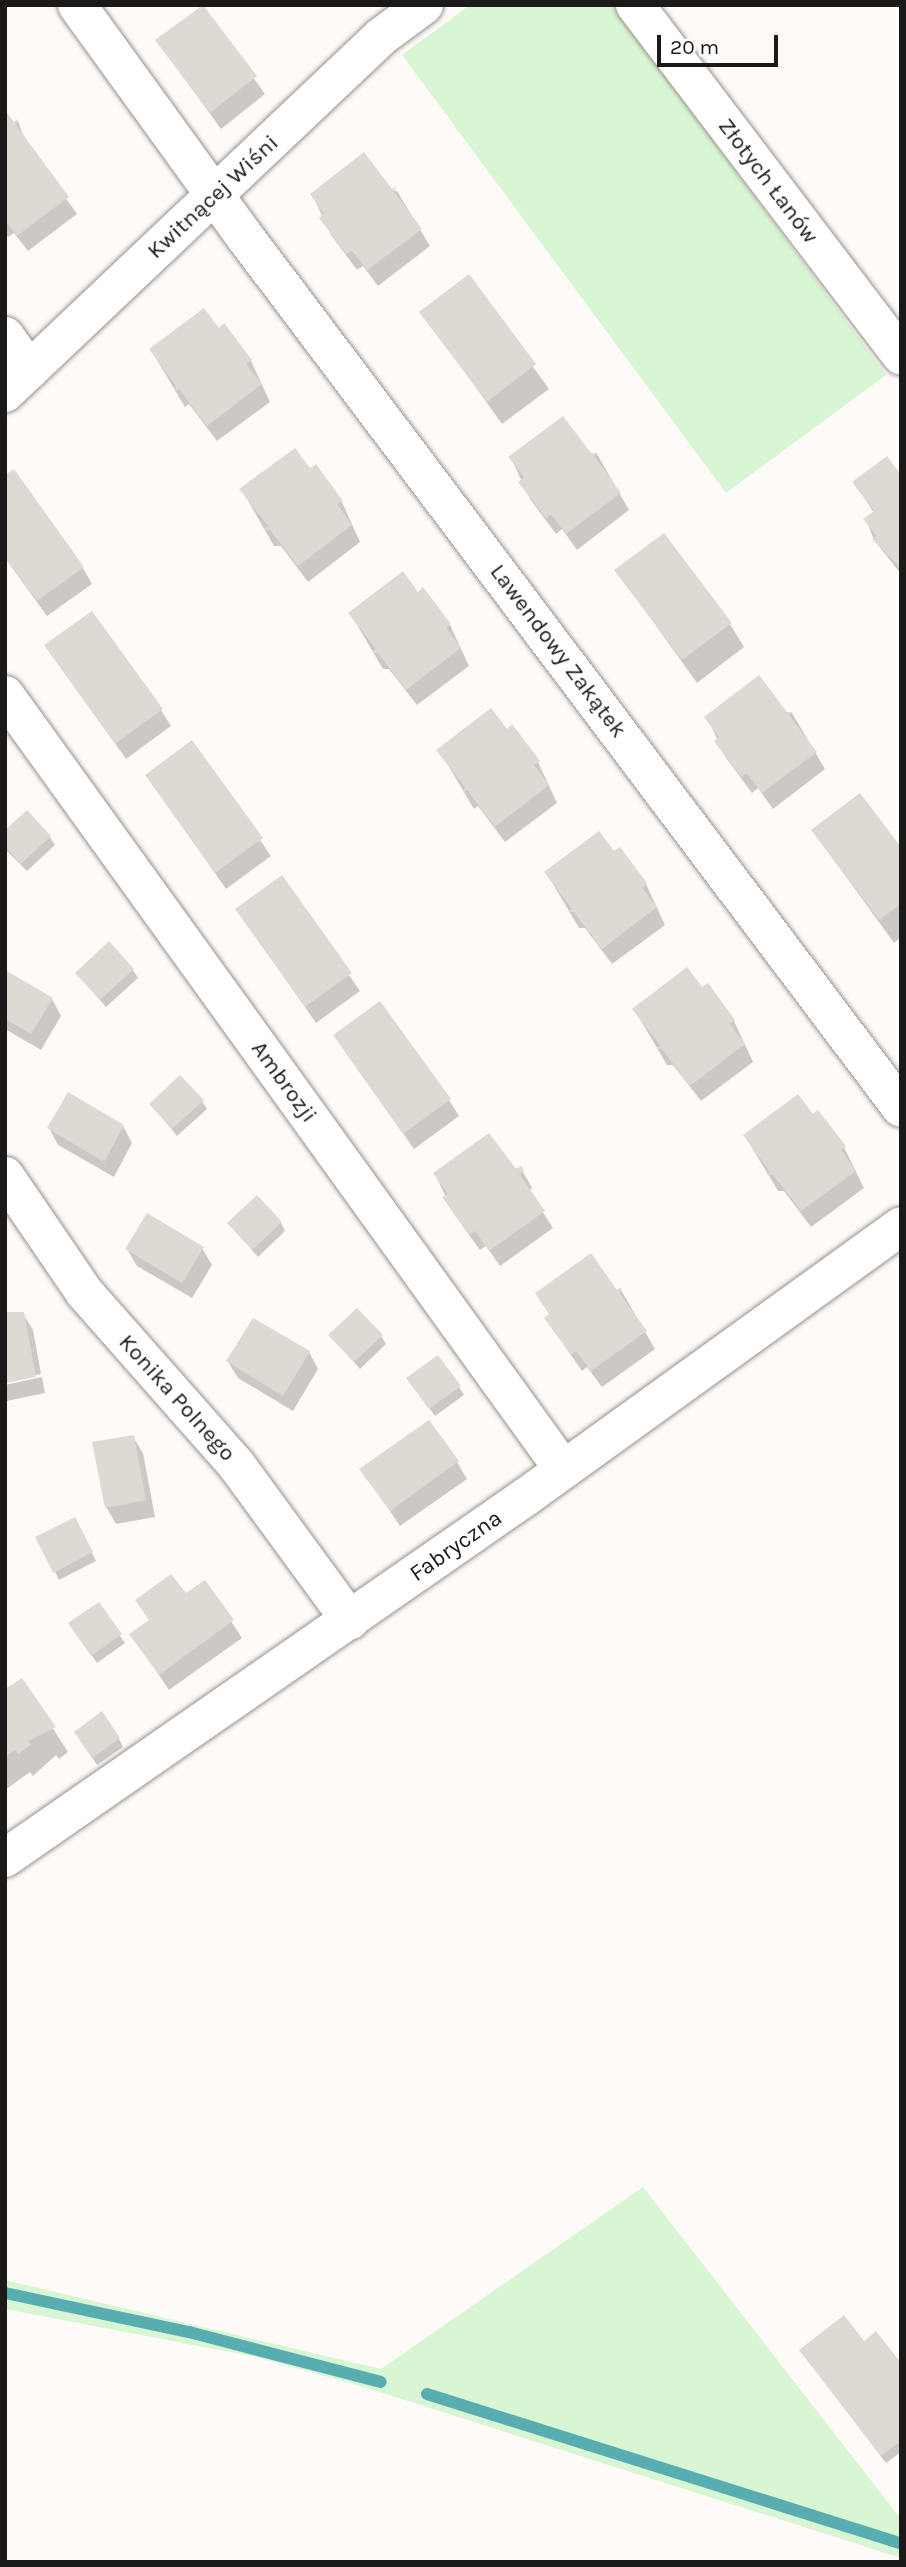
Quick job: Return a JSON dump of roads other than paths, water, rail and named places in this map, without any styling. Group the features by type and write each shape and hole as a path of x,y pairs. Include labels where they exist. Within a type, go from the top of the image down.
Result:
{"street":[{"name":"Lawendowy Zakątek","path":"77,5 901,1108"},
{"name":"Kwitnącej Wiśni","path":"17,381 382,36 424,5"},
{"name":"Złotych Łanów","path":"635,5 901,356"},
{"path":"5,337 17,381"},
{"name":"Ambrozji","path":"5,695 563,1469"},
{"name":"Konika Polnego","path":"5,1176 84,1293 235,1463 350,1620"},
{"name":"Fabryczna","path":"5,1858 350,1620 901,1226"}],"waterway":[{"path":"5,2293 189,2332 381,2382"},
{"path":"427,2394 901,2543"}]}
